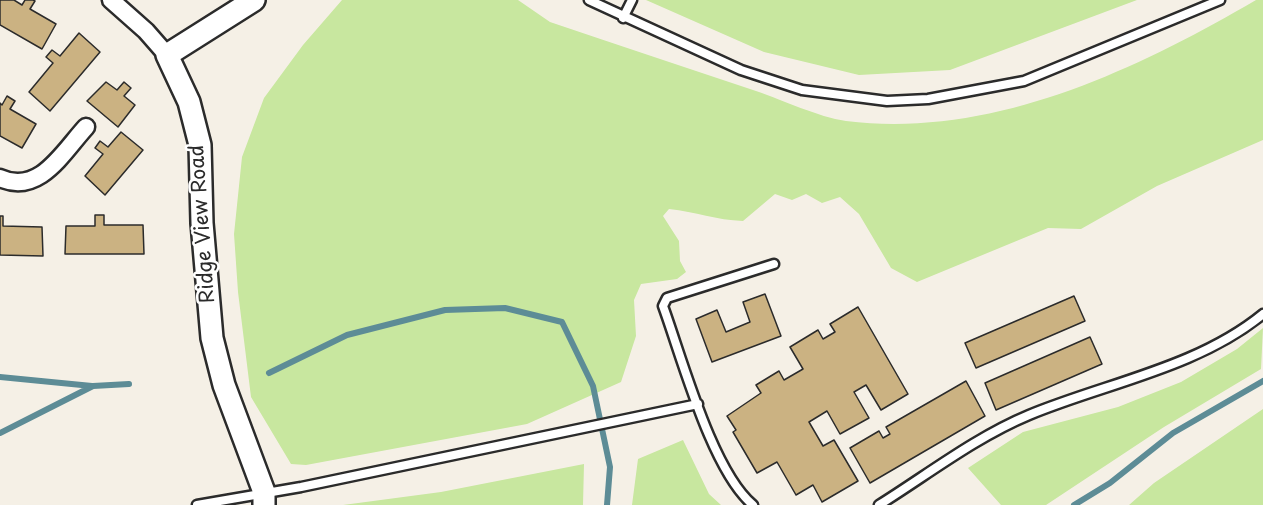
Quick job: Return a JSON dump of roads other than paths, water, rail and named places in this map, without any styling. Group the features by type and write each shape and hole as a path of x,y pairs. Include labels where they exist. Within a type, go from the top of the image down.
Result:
{"street":[{"path":"111,0 146,31 167,55 254,0"},
{"name":"Ridge View Road","path":"167,55 189,102 200,145 202,223 212,338 224,385 264,499"},
{"path":"0,178 15,183 29,183 40,177 86,127"},
{"path":"264,499 281,505"}],"lane":[{"path":"589,0 623,18 761,77 802,90 887,101 974,92 1024,81 1220,0"},
{"path":"623,18 632,0"},
{"path":"753,505 731,481 698,404 663,301 774,264"},
{"path":"879,505 978,443 1027,416 1184,359 1222,342 1263,314"},
{"path":"197,505 264,499 302,487 698,404"}],"waterway":[{"path":"269,373 347,335 445,310 505,308 562,322 593,386 610,467 607,505"},
{"path":"0,377 92,386"},
{"path":"1074,505 1110,483 1173,433 1263,381"},
{"path":"0,433 93,386 129,384"}]}
